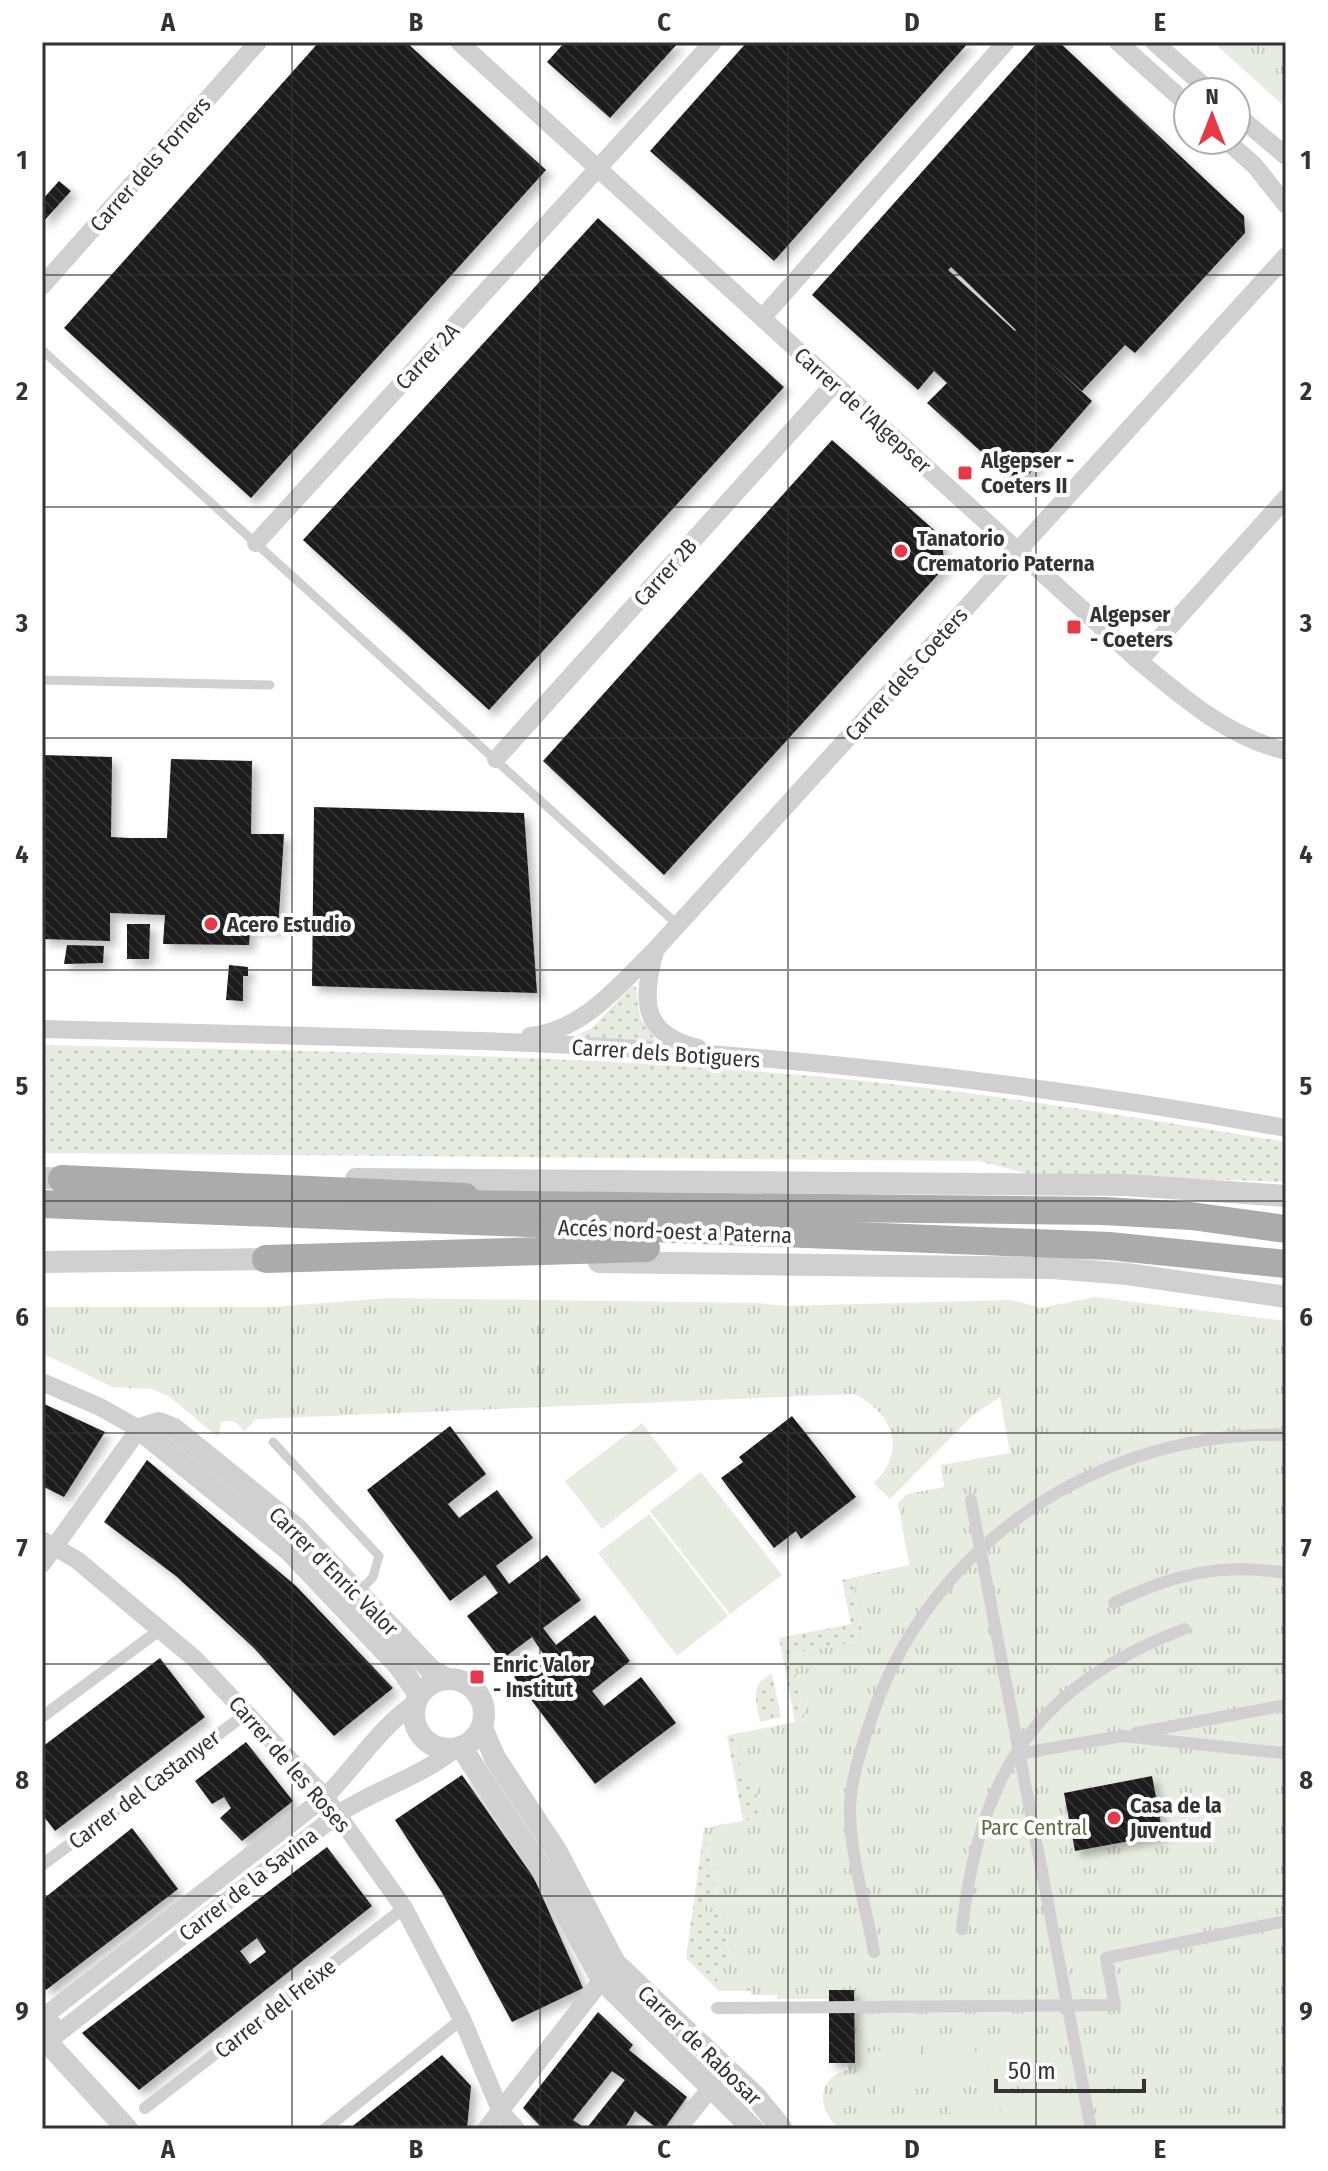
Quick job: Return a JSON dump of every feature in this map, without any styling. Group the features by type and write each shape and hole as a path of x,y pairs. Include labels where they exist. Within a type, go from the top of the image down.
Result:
{"main road":[{"name":"Accés nord-oest a Paterna","path":"52,1192 1104,1211 1191,1216 1286,1229"},
{"name":"Accés nord-oest a Paterna","path":"52,1192 1180,1251 1286,1264"},
{"path":"266,1259 615,1248 1023,1244"}],"street":[{"name":"Carrer dels Forners","path":"42,286 258,42"},
{"name":"Carrer de l'Algepser","path":"459,42 1139,661 1195,709 1262,745 1286,751"},
{"name":"Carrer 2A","path":"256,543 713,42"},
{"path":"762,318 1006,42"},
{"path":"1118,42 1172,91"},
{"path":"1154,42 1193,76"},
{"path":"1252,127 1286,156"},
{"path":"1244,156 1286,205"},
{"name":"Carrer dels Coeters","path":"484,1041 546,1035 570,1025 592,1011 655,950 1286,256"},
{"name":"Carrer 2B","path":"496,759 834,384"},
{"path":"1139,661 1286,498"},
{"name":"Carrer dels Coeters","path":"655,950 645,990 653,1020 662,1032 682,1044 735,1057"},
{"name":"Carrer dels Botiguers","path":"42,1029 484,1041 735,1057 994,1081 1286,1128"},
{"path":"52,1192 613,1179 1126,1185 1286,1196"},
{"path":"42,1262 266,1259 1052,1268 1127,1274 1286,1297"},
{"name":"Carrer d'Enric Valor","path":"42,1382 100,1407 139,1429 289,1550 400,1667 417,1699"},
{"name":"Carrer d'Enric Valor","path":"139,1429 159,1423 174,1429 295,1527 431,1670 445,1678"},
{"path":"42,1564 49,1543 139,1429"},
{"path":"874,1952 850,1814 862,1744 886,1678 921,1616 980,1549 1031,1508 1079,1478 1134,1455 1191,1440 1250,1434 1286,1435"},
{"path":"971,1500 1091,2129"},
{"name":"Carrer de les Roses","path":"49,1543 161,1629 247,1713 325,1797 404,1908 462,2019 501,2112 516,2129"},
{"path":"1114,1603 1157,1582 1213,1568 1286,1573"},
{"path":"42,1717 161,1629"},
{"path":"962,1929 969,1870 984,1812 1002,1774 1047,1714 1085,1678 1132,1649 1184,1629"},
{"path":"482,1728 459,1748 446,1749 426,1741 415,1723 417,1699 426,1687 445,1678 466,1682 474,1688 484,1707 482,1728 495,1758 557,1852 609,1971"},
{"name":"Carrer de la Savina","path":"45,2033 325,1797 352,1770 386,1726 417,1699"},
{"path":"1018,1754 1286,1705"},
{"name":"Carrer del Castanyer","path":"42,1865 247,1713"},
{"path":"1122,1736 1282,1753"},
{"path":"459,1748 609,1971"},
{"name":"Carrer de la Savina","path":"45,2033 338,1814 366,1796 437,1764 459,1748"},
{"name":"Carrer del Freixe","path":"145,2108 404,1908"},
{"path":"717,2008 1115,2005 1106,1958 1286,1921"},
{"path":"486,2129 609,1971"},
{"name":"Carrer de Rabosar","path":"609,1971 753,2129"},
{"name":"Carrer de Rabosar","path":"609,1971 756,2097 782,2129"},
{"path":"325,2129 462,2019"},
{"path":"45,2033 127,2129"},
{"path":"678,2129 713,2085"}],"lane":[{"path":"42,350 678,925"},
{"path":"42,680 270,685"},
{"path":"273,1442 379,1556 373,1577 358,1593"}],"green space":[{"path":"1213,42 1286,42 1286,108"},
{"path":"632,986 636,987 640,1017 657,1042 573,1037 592,1028"},
{"path":"42,1045 583,1061 895,1084 1286,1142 1286,1182 1025,1173 979,1161 42,1153"},
{"name":"Parc Central","path":"1095,1297 1286,1321 1286,2129 840,2129 827,2113 823,2096 830,2080 848,2070 846,1999 777,1999 777,1995 751,1995 751,1991 719,1991 716,1968 732,1965 720,1910 706,1913 702,1896 717,1892 704,1828 761,1817 753,1774 742,1776 734,1734 805,1720 792,1654 864,1640 852,1578 909,1565 898,1503 907,1494 944,1487 941,1465 1010,1453 1000,1397 973,1415 890,1499 874,1483 891,1458 891,1433 878,1411 854,1394 256,1419 244,1432 235,1422 221,1422 218,1437 170,1397 152,1389 112,1387 42,1353 42,1307 272,1307 390,1298 757,1303 786,1306 1011,1300 1041,1308"},
{"path":"642,1423 678,1470 602,1529 565,1481"},
{"path":"701,1472 782,1575 730,1614 650,1511"},
{"path":"649,1514 728,1616 677,1656 598,1553"},
{"path":"852,1578 864,1640 792,1654 805,1720 795,1722 779,1638 851,1624 842,1580"},
{"path":"772,1674 781,1717 760,1722 757,1688"},
{"path":"734,1734 742,1775 753,1773 761,1817 743,1821 727,1736"},
{"path":"704,1828 717,1893 702,1896 705,1912 720,1910 732,1966 716,1969 719,1991 686,1958"},
{"path":"1031,2035 1039,2079 991,2089 983,2045"},
{"path":"973,2040 982,2084 933,2093 925,2049"},
{"path":"917,2043 926,2087 877,2096 869,2052"},
{"path":"1054,2093 1061,2129 1011,2129 1006,2102"},
{"path":"997,2096 1004,2129 954,2129 949,2105"}],"building":[{"path":"319,42 406,42 546,170 251,498 64,328"},
{"path":"565,42 679,42 610,118 547,62"},
{"path":"747,42 969,42 774,261 650,151"},
{"path":"1038,42 1059,42 1172,148 1172,156 1180,156 1244,216 1245,233 1135,353 1125,345 1082,391 1045,358 1092,401 1028,475 1006,474 927,403 947,383 934,371 918,390 812,295","holes":["951,267 1015,331 948,270"]},
{"path":"59,181 71,191 42,223 42,200"},
{"path":"598,218 784,387 489,710 303,540"},
{"path":"832,440 941,536 945,567 664,875 543,761"},
{"path":"42,755 112,757 111,837 129,838 167,838 171,759 252,761 251,834 284,834 278,930 250,929 249,945 163,944 165,915 110,913 110,941 42,939"},
{"path":"314,807 524,813 537,993 312,986"},
{"path":"127,924 150,924 149,959 127,959"},
{"path":"67,945 104,946 103,963 64,964"},
{"path":"229,965 248,967 248,976 243,976 243,1001 226,1000"},
{"path":"42,1403 105,1432 64,1497 42,1486"},
{"path":"792,1416 856,1497 801,1539 796,1531 774,1548 721,1478 743,1462 739,1457"},
{"path":"450,1426 486,1474 448,1504 459,1518 497,1490 533,1538 496,1566 509,1584 547,1555 581,1600 543,1628 556,1645 595,1615 630,1661 592,1691 604,1706 641,1677 676,1723 595,1784 514,1677 544,1655 532,1637 501,1660 467,1616 498,1593 485,1575 450,1601 367,1490"},
{"path":"147,1460 296,1586 393,1688 334,1736 254,1648 176,1576 104,1522"},
{"path":"160,1658 205,1717 55,1831 42,1814 42,1747"},
{"path":"246,1742 293,1801 242,1841 220,1818 231,1808 224,1797 212,1804 195,1781"},
{"path":"462,1775 534,1878 583,1988 512,2022 441,1891 395,1820"},
{"name":"Casa de la Juventud","path":"1152,1776 1163,1835 1075,1851 1064,1793"},
{"path":"132,1828 178,1889 46,1990 42,1984 42,1900"},
{"path":"327,1847 372,1906 139,2090 82,2033","holes":["257,1938 266,1952 250,1964 240,1951"]},
{"path":"829,1990 854,1990 855,2063 829,2063"},
{"path":"598,2012 633,2045 629,2050 687,2097 664,2129 658,2129 635,2111 624,2129 586,2129 543,2129 523,2108","holes":["612,2071 625,2080 586,2129 573,2120"]},
{"path":"442,2055 471,2086 467,2129 349,2129"}],"place":[{"name":"Algepser - Coeters II","path":"965,473"},
{"name":"Tanatorio Crematorio Paterna","path":"901,551"},
{"name":"Algepser - Coeters","path":"1074,627"},
{"name":"Acero Estudio","path":"211,924"},
{"name":"Enric Valor - Institut","path":"477,1677"},
{"name":"Casa de la Juventud","path":"1114,1818"}]}
